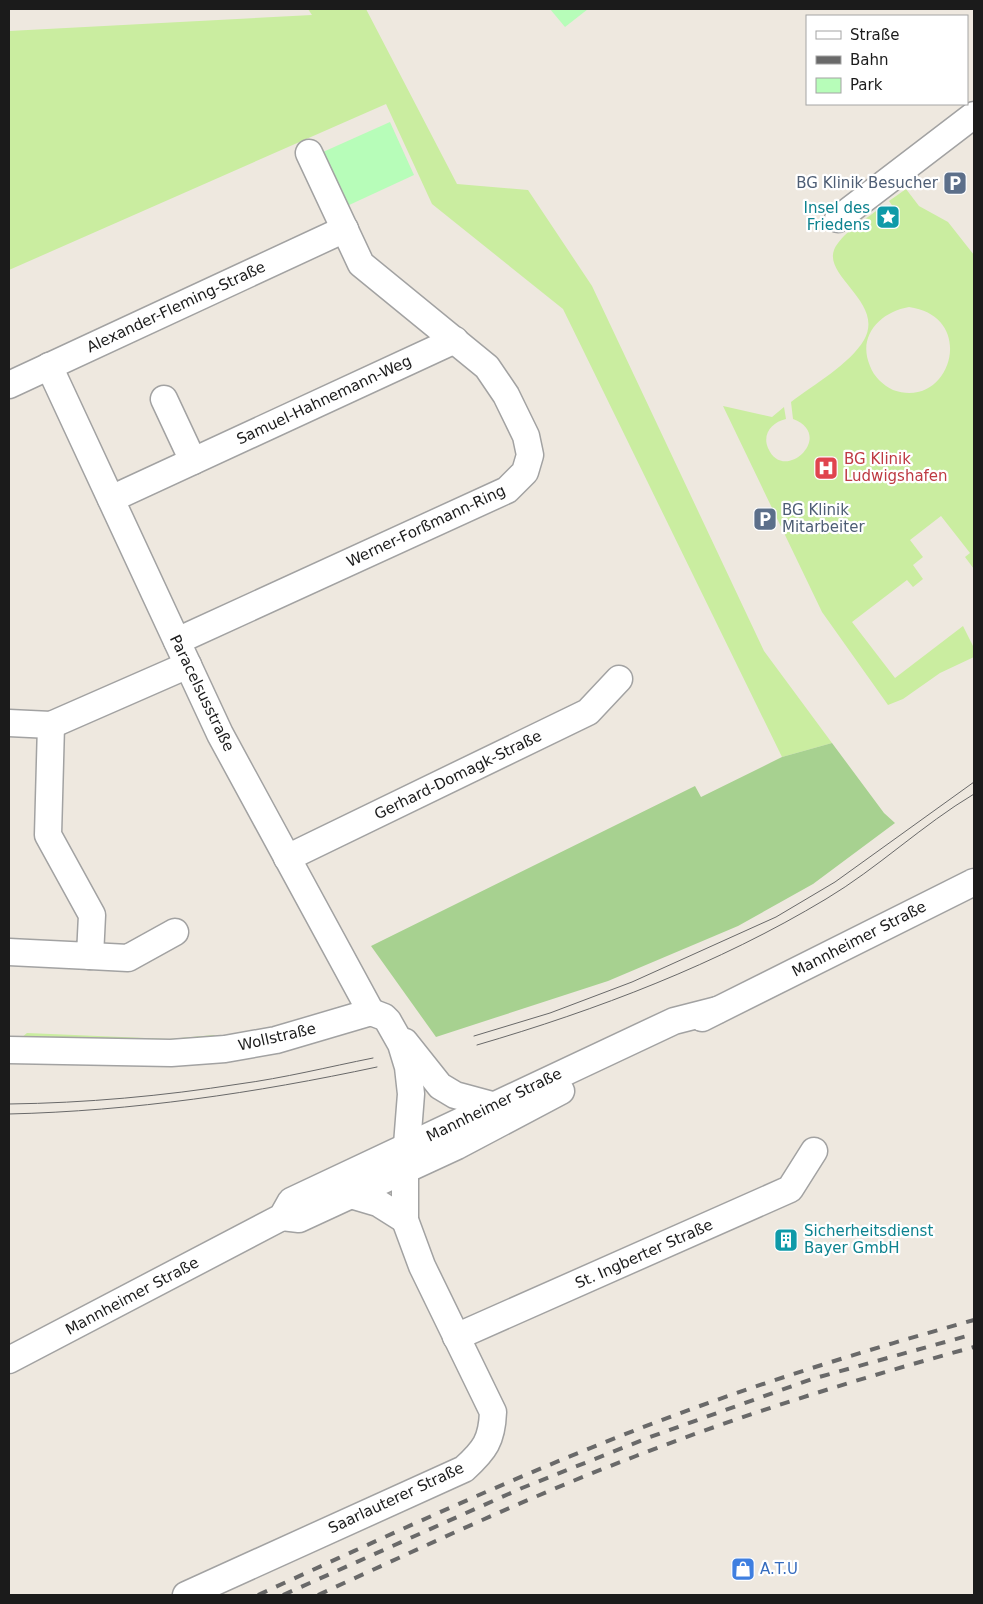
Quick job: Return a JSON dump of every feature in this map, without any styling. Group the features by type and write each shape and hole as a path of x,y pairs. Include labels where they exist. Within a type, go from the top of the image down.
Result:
{"street":[{"path":"838,219 974,116"},
{"name":"Werner-Forßmann-Ring","path":"177,641 507,490 525,472 530,454 526,436 506,395 487,367 361,264 309,153"},
{"name":"Alexander-Fleming-Straße","path":"9,385 345,229"},
{"name":"Samuel-Hahnemann-Weg","path":"111,499 455,340"},
{"name":"Paracelsusstraße","path":"49,366 220,734 287,858 380,1017"},
{"path":"164,399 193,461"},
{"path":"9,723 51,726 188,665"},
{"name":"Gerhard-Domagk-Straße","path":"287,858 588,712 619,680"},
{"path":"51,726 48,835 92,915 90,956"},
{"name":"Mannheimer Straße","path":"9,1360 282,1217 291,1201 406,1158 457,1146 717,1010 974,882"},
{"path":"9,952 128,958 175,932"},
{"name":"Mannheimer Straße","path":"282,1217 299,1219 351,1195 406,1158 492,1105 674,1021 717,1010"},
{"path":"380,1017 440,1086 455,1095 492,1105"},
{"path":"380,1017 401,1044 408,1068 411,1094 406,1158"},
{"name":"Wollstraße","path":"9,1050 171,1053 225,1049 380,1017"},
{"name":"St. Ingberter Straße","path":"456,1337 790,1189 814,1151"},
{"name":"Saarlauterer Straße","path":"186,1595 464,1469 478,1457 488,1444 493,1412 422,1266 405,1220 406,1158"},
{"path":"351,1195 378,1203 405,1220"}],"green space":[{"path":"308,9 366,9 457,184 528,190 592,286 764,651 832,743 782,757 563,309 432,204 386,104 9,270 9,31 312,15"},
{"path":"550,9 588,9 565,27"},
{"path":"390,122 414,175 347,206 323,152"},
{"path":"906,189 919,206 948,222 974,255 974,569 965,557 970,553 941,516 910,540 923,557 913,565 923,579 913,587 907,580 852,622 895,678 963,626 974,648 974,657 940,673 903,699 888,705 822,612 723,406 772,417 784,407 786,419 776,423 767,433 766,443 768,448 775,458 785,461 794,459 803,453 808,445 809,435 805,426 793,419 791,402 841,366 858,349 864,340 868,327 867,314 861,302 837,270 833,260 834,250 847,234 876,211 883,220 889,222 895,217 896,211 889,201","holes":["909,307 931,314 944,327 950,343 949,360 942,376 929,387 913,393 893,390 879,380 870,366 867,355 869,335 880,320 898,310"]},
{"path":"832,743 884,813 895,823 813,884 738,926 608,981 436,1037 371,946 695,786 701,797 782,757"},
{"path":"27,1033 169,1039 214,1035 219,1039 170,1045 21,1038"}],"tram line":[{"path":"474,1036 550,1013 632,982 776,917 835,882 974,782"},
{"path":"477,1045 612,1001 700,965 743,944 845,887 936,819 974,794"},
{"path":"9,1104 96,1100 182,1092 273,1079 373,1058"},
{"path":"9,1114 148,1105 240,1093 377,1067"}],"railway":[{"path":"258,1595 504,1484 654,1423 733,1394 813,1368 974,1320"},
{"path":"283,1595 522,1488 650,1437 812,1379 974,1334"},
{"path":"318,1595 516,1505 636,1456 804,1397 974,1347"}],"place":[{"name":"BG Klinik Besucher","path":"955,183"},
{"name":"Insel des Friedens","path":"888,217"},
{"name":"BG Klinik Ludwigshafen","path":"826,468"},
{"name":"BG Klinik Mitarbeiter","path":"765,519"},
{"name":"Sicherheitsdienst Bayer GmbH","path":"786,1240"},
{"name":"A.T.U","path":"743,1569"}]}
